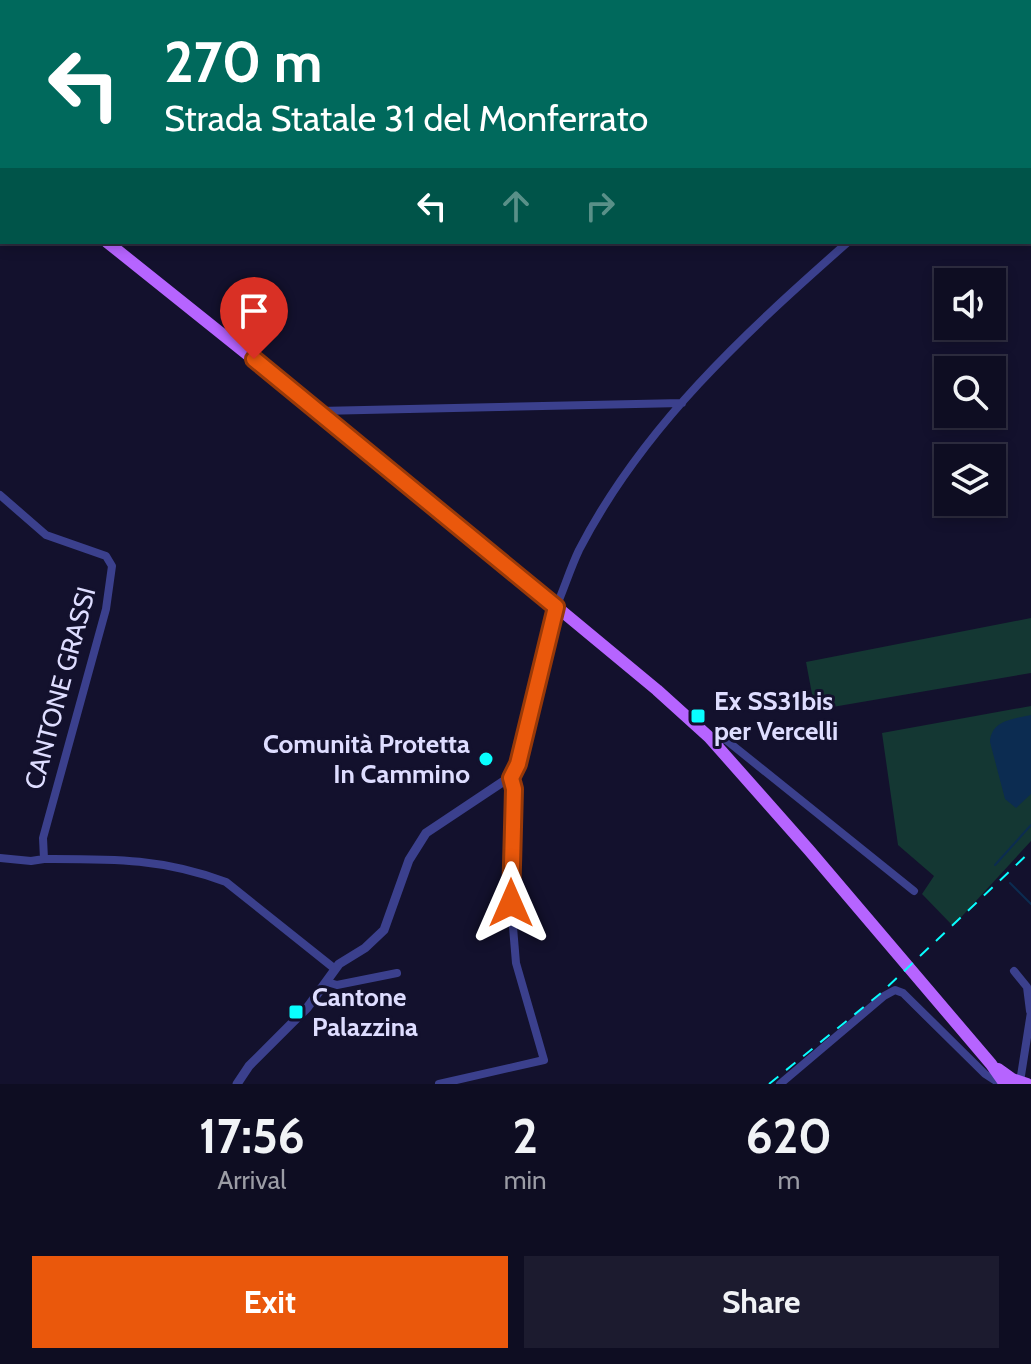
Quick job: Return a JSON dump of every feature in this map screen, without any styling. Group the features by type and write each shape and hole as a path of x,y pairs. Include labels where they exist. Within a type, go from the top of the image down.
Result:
{"main road":[{"path":"110,244 319,411 657,690 709,737 991,1064 1014,1082"}],"street":[{"path":"237,1084 249,1066 307,1008 335,969 372,943 384,930 409,860 426,833 511,778 518,764 556,607 579,551 650,439 727,352 846,244"},
{"path":"319,411 682,403"},
{"name":"CANTONE GRASSI","path":"0,495 46,535 106,556 112,566 106,609 43,838 44,859"},
{"path":"709,737 726,740 914,891"},
{"path":"439,1084 544,1060 516,963 511,903 514,789 511,778"},
{"path":"0,858 158,862 226,882 335,969"},
{"path":"780,1084 895,990 903,993 985,1074 996,1081 1014,1082 1030,1012 1027,987 1014,971"},
{"path":"327,982 337,985 397,973"}],"green space":[{"path":"1031,618 1031,673 815,710 806,662"},
{"path":"1031,706 1031,841 953,926 922,894 934,876 898,845 882,733"}],"water":[{"path":"1031,715 1031,794 1016,808 1005,799 990,742 991,735 999,725"}],"waterway":[{"path":"995,865 1031,825"},
{"path":"1010,883 1031,904"}],"railway":[{"path":"769,1084 881,993 1031,851"}],"place":[{"name":"Ex SS31bis per Vercelli","path":"698,716"},
{"name":"Comunità Protetta In Cammino","path":"486,759"},
{"name":"Cantone Palazzina","path":"296,1012"}],"route":[{"path":"254,359 556,607 518,764 511,778 514,789 511,903"}]}
